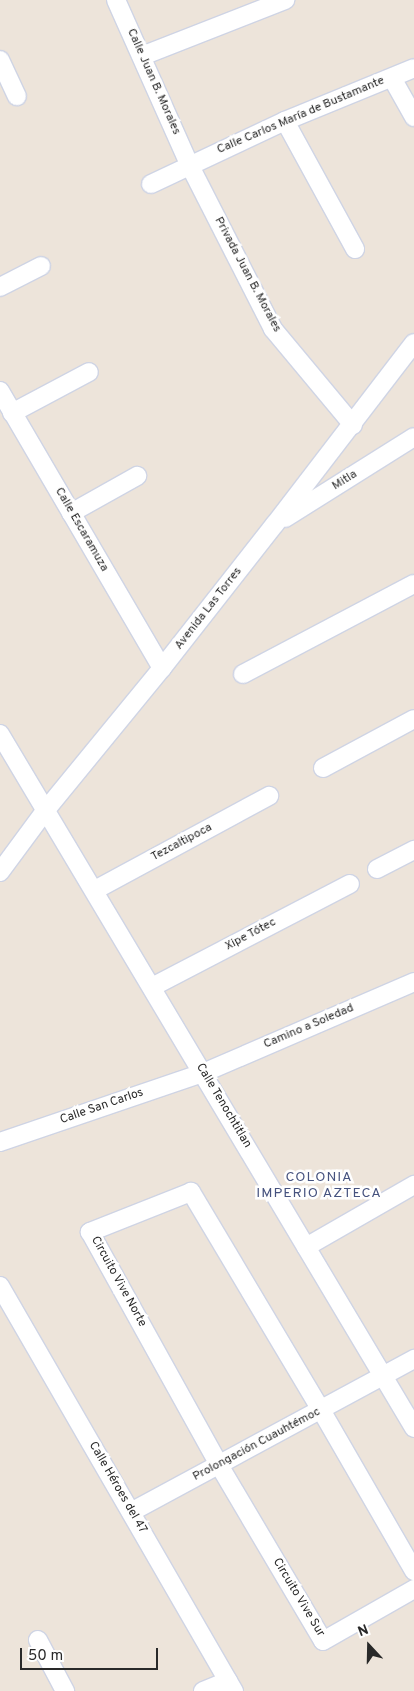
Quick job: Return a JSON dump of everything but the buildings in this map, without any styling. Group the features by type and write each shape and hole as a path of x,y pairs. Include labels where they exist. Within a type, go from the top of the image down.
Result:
{"street":[{"name":"Calle Juan B. Morales","path":"116,0 189,164"},
{"path":"142,56 285,0"},
{"path":"0,60 17,96"},
{"name":"Calle Carlos María de Bustamante","path":"151,184 189,164 285,121 414,68"},
{"path":"392,78 414,117"},
{"path":"285,121 355,249"},
{"name":"Privada Juan B. Morales","path":"189,164 273,329 353,425"},
{"path":"0,287 41,266"},
{"name":"Avenida Las Torres","path":"0,872 45,811 276,524 414,343"},
{"path":"12,413 89,372"},
{"name":"Calle Escaramuza","path":"0,391 162,668"},
{"name":"Mitla","path":"276,524 412,443"},
{"path":"71,513 137,476"},
{"path":"243,674 414,584"},
{"path":"323,768 414,719"},
{"name":"Calle Tenochtitlan","path":"0,734 45,811 95,890 414,1428"},
{"name":"Tezcaltipoca","path":"95,890 269,796"},
{"path":"377,869 414,850"},
{"name":"Xipe Tótec","path":"152,987 350,884"},
{"name":"Camino a Soledad","path":"203,1073 414,982"},
{"name":"Calle San Carlos","path":"0,1142 203,1073"},
{"path":"306,1247 414,1185"},
{"name":"Circuito Vive Norte","path":"219,1465 90,1232 191,1192 321,1410"},
{"name":"Calle Héroes del 47","path":"0,1286 231,1686"},
{"name":"Prolongación Cuauhtémoc","path":"131,1512 384,1377 414,1359"},
{"path":"321,1410 414,1571"},
{"name":"Circuito Vive Sur","path":"219,1465 323,1641 414,1589"},
{"path":"38,1640 65,1691"},
{"path":"203,1691 231,1686"}],"district":[{"name":"COLONIA IMPERIO AZTECA","path":"319,1186"}]}
